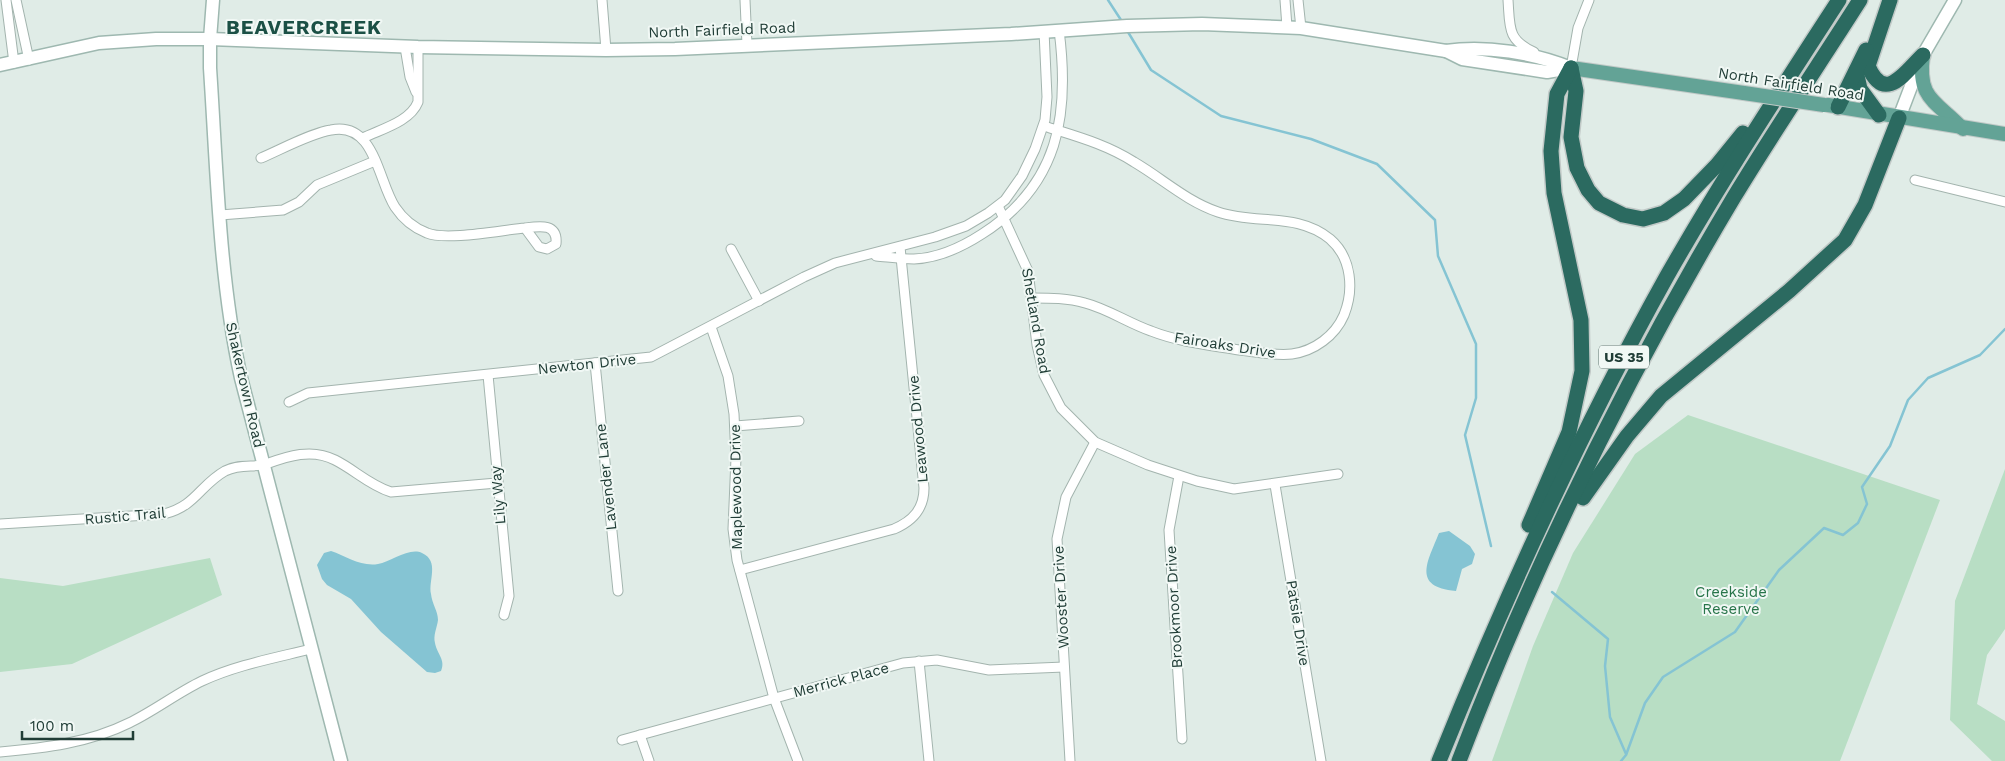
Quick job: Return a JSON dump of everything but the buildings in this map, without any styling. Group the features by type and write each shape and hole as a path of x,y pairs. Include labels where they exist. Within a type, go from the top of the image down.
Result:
{"highway":[{"name":"US 35","path":"1439,761 1482,654 1543,518 1654,301 1728,172 1839,0"},
{"name":"US 35","path":"1459,761 1540,568 1675,302 1734,198 1860,0"},
{"path":"1890,0 1868,66 1873,78 1881,84 1892,85 1923,54"},
{"path":"1831,106 1856,71 1890,0"},
{"path":"1571,68 1576,91 1571,137 1577,168 1588,190 1599,203 1623,216 1643,219 1664,213 1684,199 1717,165 1792,72"},
{"path":"1482,654 1502,588 1569,432 1581,378 1583,349 1581,320 1554,193 1551,151 1557,94 1571,68"},
{"path":"1856,71 1860,89 1879,115"},
{"path":"1540,568 1596,478 1661,396 1789,291 1845,240 1865,205 1899,118"}],"main road":[{"name":"Shakertown Road","path":"213,0 210,38 220,215 225,283 233,341 311,649 342,761"},
{"path":"1899,118 1923,54 1955,0"},
{"name":"North Fairfield Road","path":"0,65 110,42 210,38 412,47 606,50 1044,32 1186,24 1301,28 1446,51 1462,59 1547,72 1571,68"},
{"name":"North Fairfield Road","path":"1446,51 1463,48 1549,59 1571,68 1831,106 1963,129 2005,134"},
{"path":"1923,54 1920,76 1926,93 1963,129"}],"street":[{"path":"6,0 14,63"},
{"path":"16,0 29,60"},
{"path":"602,0 606,50"},
{"path":"745,0 747,45"},
{"path":"1284,0 1287,27"},
{"path":"1298,0 1301,28"},
{"path":"1508,0 1509,24 1513,38 1520,46 1549,59"},
{"path":"1571,68 1578,28 1588,0"},
{"name":"Newton Drive","path":"865,256 914,259 954,249 975,239 1004,219 1023,200 1038,179 1059,130 1064,78 1060,30"},
{"name":"Newton Drive","path":"289,402 308,393 651,357 804,277 836,263 954,231 998,206 1022,176 1044,126 1048,69 1044,32"},
{"path":"363,138 407,117 414,110 418,94 410,77 412,47"},
{"name":"Fairoaks Drive","path":"1033,298 1062,299 1086,303 1145,329 1192,343 1282,354 1308,349 1328,337 1343,318 1350,293 1349,275 1342,256 1329,238 1311,227 1294,222 1240,217 1217,212 1178,192 1115,151 1044,126"},
{"path":"261,158 330,130 352,131 363,138 394,205 408,222 428,234 442,236 525,228"},
{"path":"220,215 283,210 299,202 317,185 375,161"},
{"path":"1915,180 2005,202"},
{"name":"Shetland Road","path":"998,206 1028,271 1040,360 1048,384 1061,408 1096,442 1130,459 1179,476 1234,489 1338,474"},
{"name":"Leawood Drive","path":"740,570 894,529 910,520 920,509 924,488 900,247"},
{"path":"731,249 759,301"},
{"name":"Maplewood Drive","path":"711,327 728,376 735,426 734,529 740,570 774,698 798,761"},
{"name":"Lavender Lane","path":"595,363 618,591"},
{"name":"Lily Way","path":"488,375 508,596 504,615"},
{"path":"735,426 799,421"},
{"name":"Wooster Drive","path":"1070,761 1057,552 1059,526 1066,497 1096,442"},
{"name":"Rustic Trail","path":"0,524 164,514 189,504 212,480 226,471 244,465 264,465 277,458 294,455 316,454 335,460 376,487 391,492 497,483"},
{"name":"Brookmoor Drive","path":"1179,476 1169,530 1182,739"},
{"name":"Patsie Drive","path":"1275,484 1321,761"},
{"path":"0,752 58,746 102,734 128,723 202,681 236,668 311,649"},
{"name":"Merrick Place","path":"622,740 879,669 919,661 937,660 989,670 1064,667"},
{"path":"919,661 929,761"},
{"path":"640,735 649,761"},
{"path":"10,751 11,761"}],"green space":[{"name":"Creekside Reserve","path":"1688,415 1940,500 1840,761 1492,761 1533,646 1573,553 1635,454"},
{"path":"2005,469 2005,629 1987,655 1977,704 2005,721 2005,761 1992,761 1950,720 1955,601"},
{"path":"210,558 222,595 72,664 0,672 0,578 63,586"}],"water":[{"path":"1449,531 1470,546 1475,554 1472,564 1462,569 1456,591 1442,589 1433,584 1428,578 1426,571 1439,533"},
{"path":"331,551 360,563 372,565 383,563 411,552 422,553 431,561 430,589 438,620 435,640 442,660 441,671 435,673 427,672 381,632 351,599 327,585 322,579 317,565 324,553"}],"waterway":[{"path":"1108,0 1121,20"},
{"path":"1128,32 1151,70 1221,116 1311,139 1377,164 1435,220 1438,256 1476,344 1476,398 1465,435 1491,546"},
{"path":"1621,761 1626,755 1645,703 1663,677 1735,632 1779,570 1824,528 1843,535 1858,523 1867,504 1862,487 1890,446 1908,400 1928,378 1980,355 2005,329"},
{"path":"1552,592 1608,639 1605,666 1610,717 1626,754"}],"district":[{"name":"BEAVERCREEK","path":"304,27"}]}
